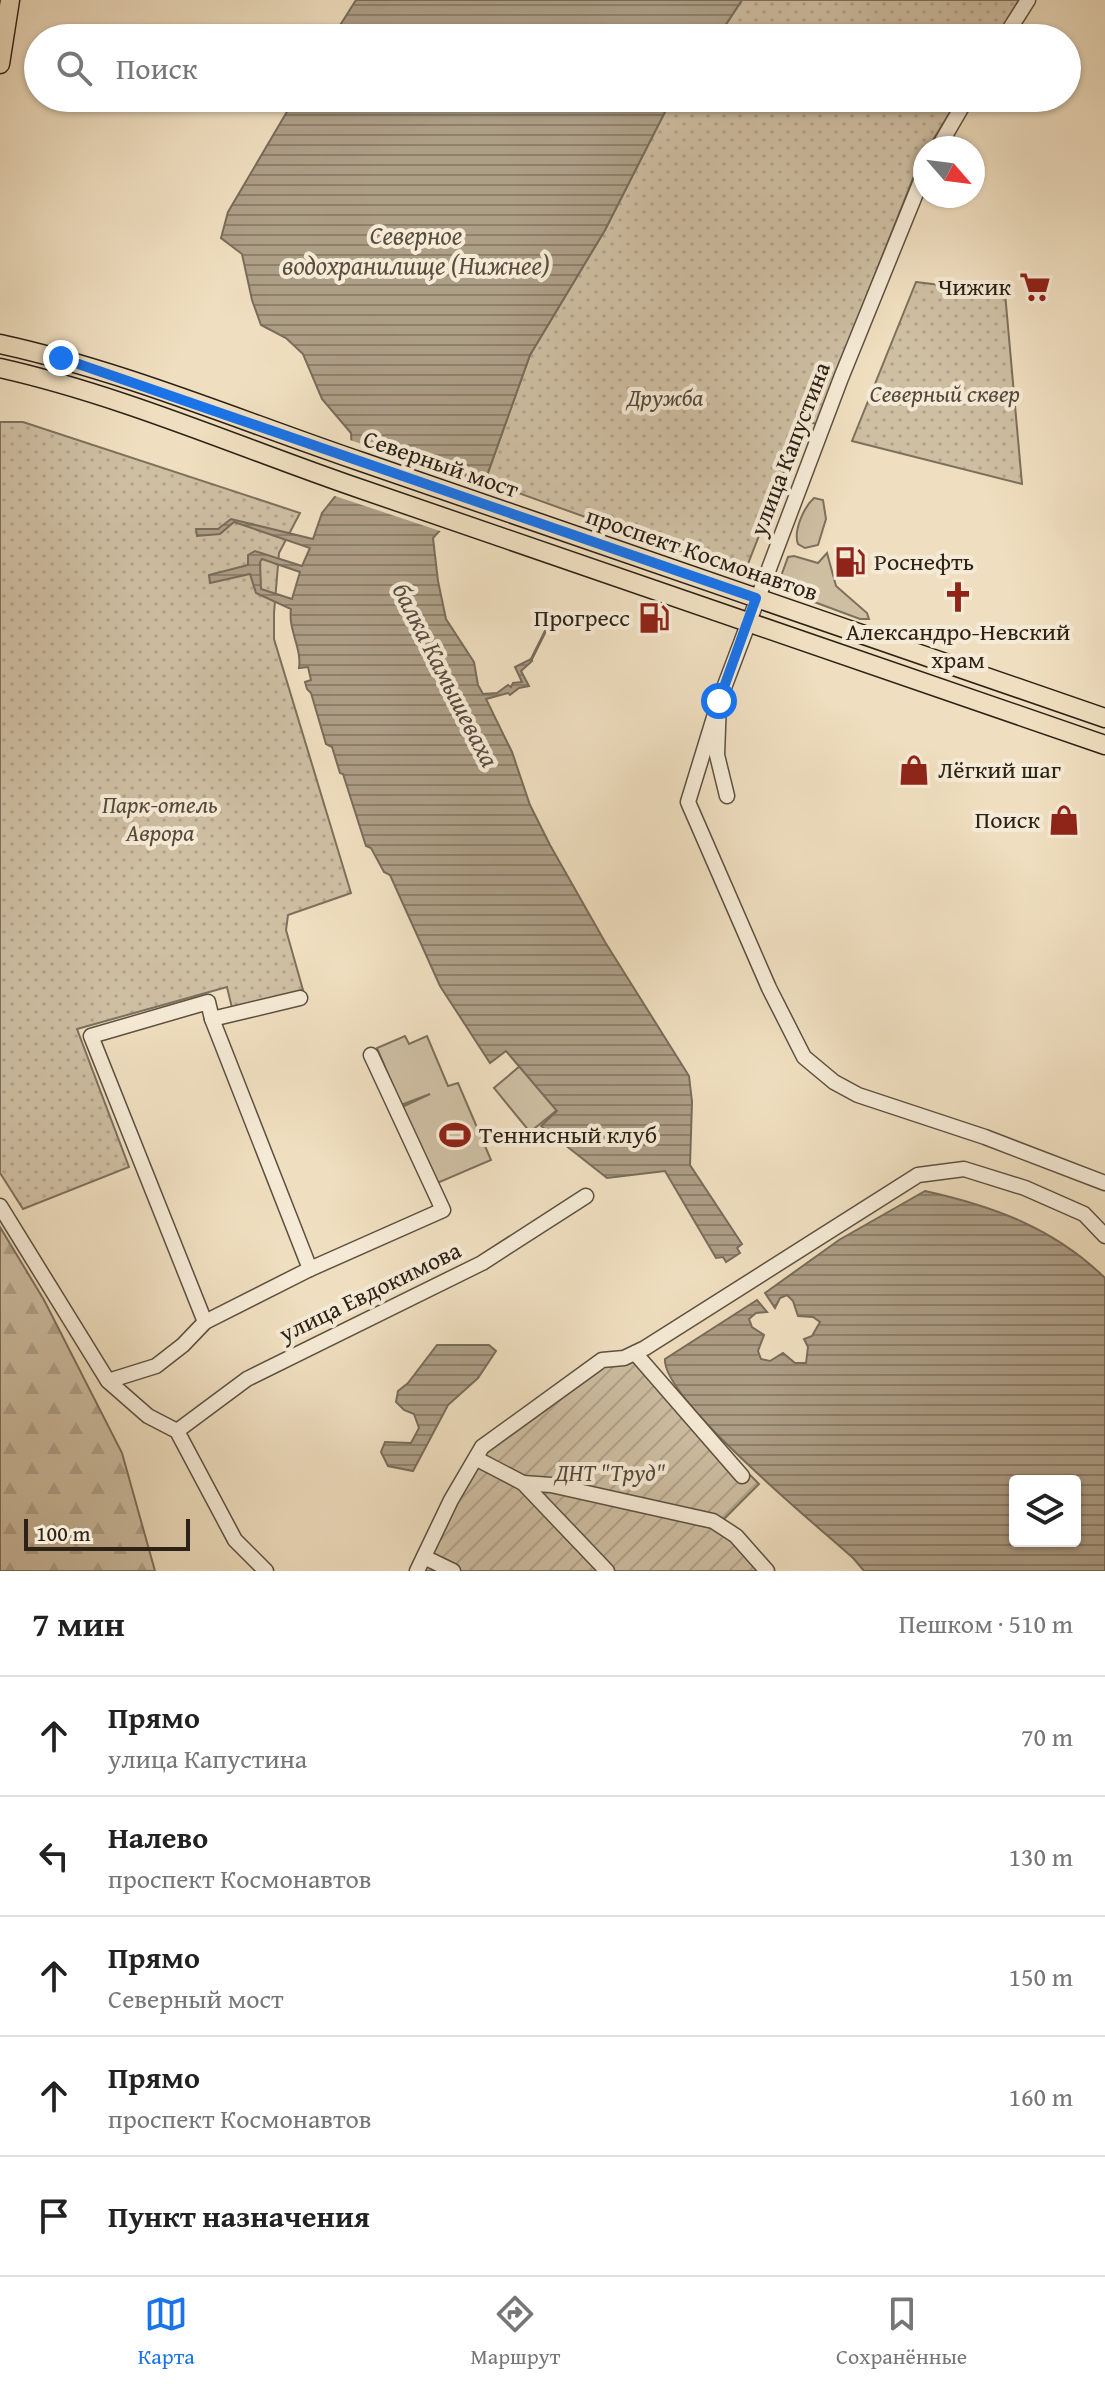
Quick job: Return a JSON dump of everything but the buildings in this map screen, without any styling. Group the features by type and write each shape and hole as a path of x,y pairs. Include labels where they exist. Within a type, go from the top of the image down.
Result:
{"main road":[{"path":"0,64 10,0"},
{"name":"Северный мост","path":"0,344 115,375 555,528"},
{"name":"Северный мост","path":"0,368 52,380 135,407 546,552"},
{"name":"проспект Космонавтов","path":"555,528 1105,718"},
{"name":"проспект Космонавтов","path":"546,552 1105,745"}],"street":[{"path":"1013,24 1028,0"},
{"path":"945,136 959,112"},
{"name":"улица Капустина","path":"727,796 717,755 719,701 747,621 913,201"},
{"path":"719,701 688,802 769,988 804,1057 834,1082 858,1095 985,1137 1105,1183"},
{"path":"205,1322 91,1036 208,1002 212,1019 300,998"},
{"name":"улица Евдокимова","path":"212,1019 310,1269"},
{"name":"улица Евдокимова","path":"108,1381 156,1366 183,1345 205,1322 310,1269 443,1210 371,1055"},
{"path":"417,1571 451,1500 482,1447 602,1360 624,1358 635,1353 918,1175 964,1169 1025,1188 1084,1214 1105,1236"},
{"name":"улица Евдокимова","path":"177,1431 247,1379 482,1263 586,1196"},
{"path":"0,1206 108,1381 148,1416 177,1431 235,1540 266,1571"},
{"path":"635,1353 742,1476"},
{"path":"477,1459 523,1483 607,1571"},
{"path":"523,1483 551,1485 713,1521 736,1536 767,1571"},
{"path":"424,1557 453,1571"}],"green space":[{"path":"742,0 1019,0 1004,24 726,24"},
{"name":"Дружба","path":"665,112 950,112 935,136 913,136 913,178 816,424 804,420 744,574 485,481 530,355 605,230"},
{"name":"Северный сквер","path":"916,282 1005,293 1022,484 852,441"},
{"name":"Парк-отель Аврора","path":"0,422 23,422 300,513 279,553 274,639 351,893 288,915 286,930 303,990 232,1008 227,987 77,1029 129,1167 23,1209 0,1173"},
{"path":"814,498 823,500 826,519 818,545 805,548 798,544 798,526"},
{"path":"827,553 836,586 867,613 869,619 860,619 782,588 780,579 788,557 818,563"},
{"path":"405,1036 409,1044 427,1036 448,1086 458,1083 491,1160 435,1184 402,1107 430,1094 401,1105 377,1048"},
{"path":"520,1066 557,1110 530,1132 494,1088"},
{"path":"0,1227 44,1300 122,1453 155,1571 0,1571"},
{"name":"ДНТ \"Труд\"","path":"644,1351 683,1407 759,1484 720,1523 766,1571 419,1571 493,1437 591,1364"}],"water":[{"path":"356,0 742,0 726,24 341,24"},
{"name":"Северное водохранилище (Нижнее)","path":"287,112 665,112 605,230 530,355 485,481 433,538 446,619 474,662 483,694 497,693 508,685 511,687 513,683 522,682 515,667 532,661 521,671 529,686 519,688 510,695 486,699 512,752 530,805 550,845 605,942 689,1076 692,1102 690,1165 742,1244 737,1248 740,1253 726,1262 723,1257 716,1258 665,1171 607,1178 541,1126 557,1111 506,1051 490,1063 440,986 390,875 384,872 371,848 366,846 343,774 340,773 332,747 326,744 311,693 307,689 305,682 311,680 308,667 299,668 291,609 256,593 250,574 210,583 209,575 248,565 248,555 255,551 302,566 310,548 234,522 220,534 197,536 196,529 218,529 231,519 313,539 322,513 353,474 351,433 322,399 303,354 286,338 261,325 242,254 221,238 228,212","holes":["262,559 300,572 292,599 261,589"]},
{"path":"925,1191 975,1204 1021,1221 1065,1245 1085,1261 1105,1278 1105,1571 864,1571 715,1432 688,1403 671,1378 665,1359 757,1300 767,1312 756,1313 749,1319 752,1327 764,1335 758,1351 761,1359 770,1361 783,1353 795,1363 806,1363 808,1347 804,1339 812,1336 820,1322 813,1317 798,1316 793,1301 787,1295 780,1298 775,1308 765,1293 839,1240"},
{"path":"437,1345 489,1345 496,1351 478,1378 448,1405 413,1471 388,1466 381,1452 385,1442 411,1443 419,1428 414,1414 396,1402 398,1391 408,1383"}],"pier":[{"path":"347,439 486,486 443,532 332,495 349,473"}],"waterway":[{"path":"531,660 548,626"}],"place":[{"name":"Чижик","path":"1035,287"},
{"name":"Роснефть","path":"850,562"},
{"name":"Александро-Невский храм","path":"958,597"},
{"name":"Прогресс","path":"654,618"},
{"name":"Лёгкий шаг","path":"914,770"},
{"name":"Поиск","path":"1064,820"},
{"name":"Теннисный клуб","path":"455,1135"}],"route":[{"path":"61,358 756,598 719,701"}],"water label":[{"name":"балка Камышеваха","path":"446,675"}]}
